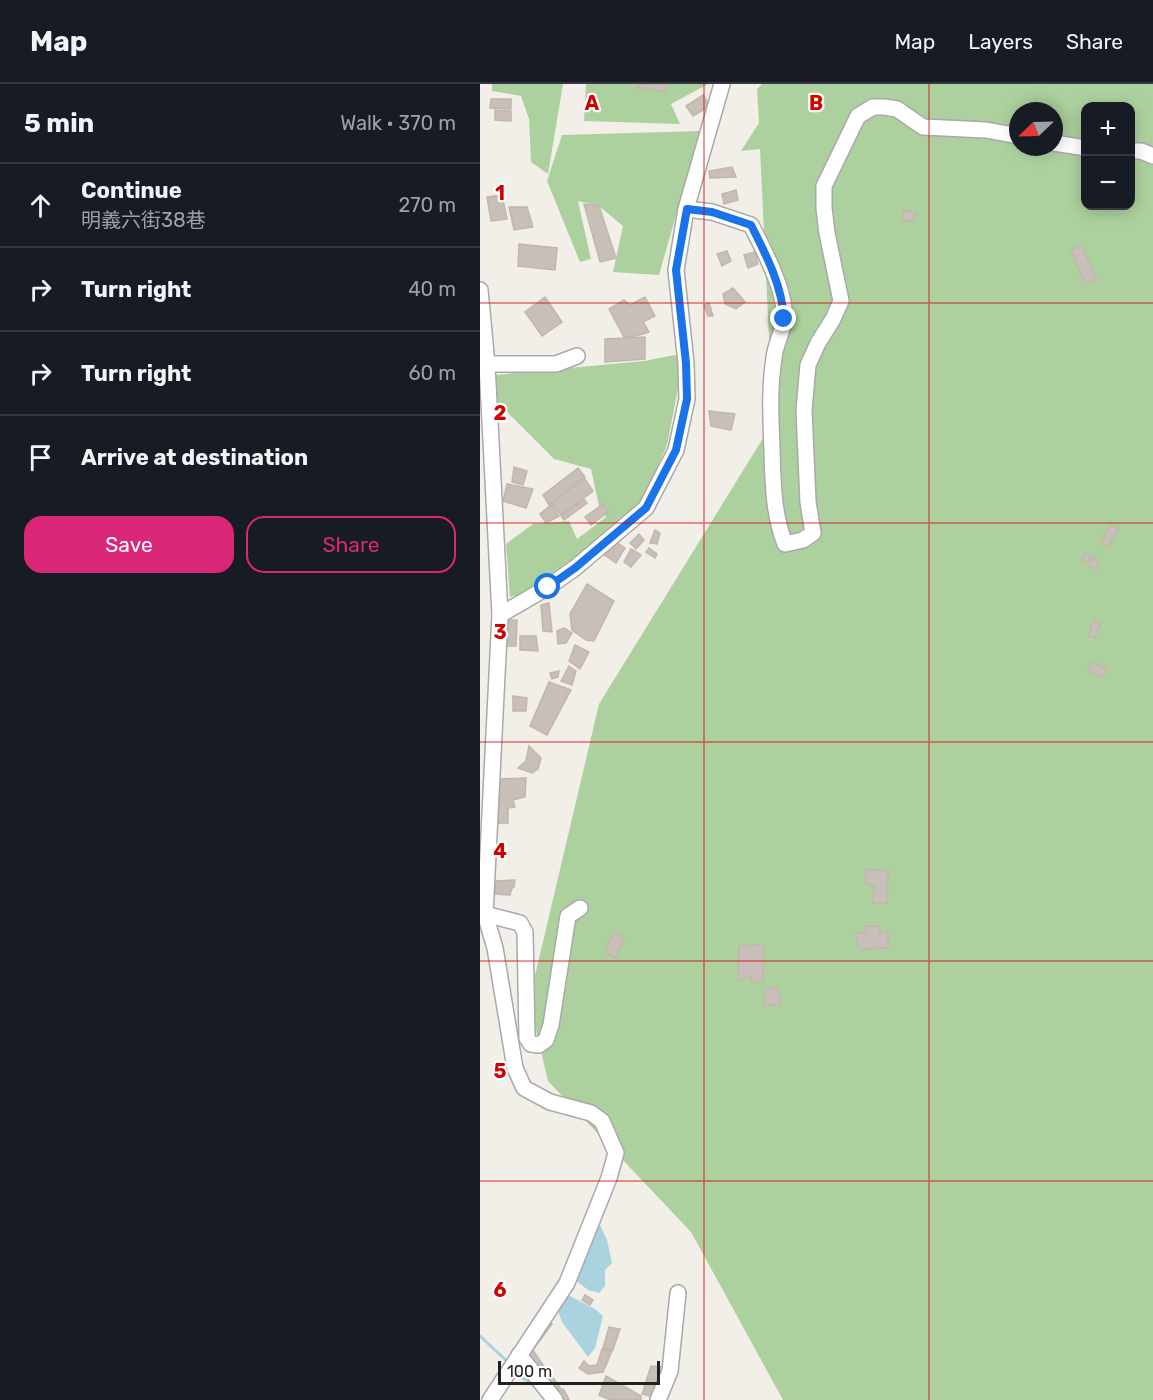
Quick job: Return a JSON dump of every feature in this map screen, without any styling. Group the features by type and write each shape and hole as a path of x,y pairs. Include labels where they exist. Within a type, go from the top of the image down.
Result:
{"street":[{"path":"500,615 575,568 646,508 676,450 687,399 686,363 676,270 687,209 722,84"},
{"path":"687,209 712,212 751,225 783,302 784,319 774,357 770,404 774,496 777,525 785,544 803,540 813,534 808,502 804,410 808,365 841,301 827,233 824,186 858,116 873,107 884,107 897,109 922,127 986,130 1009,134"},
{"path":"1063,144 1081,147"},
{"path":"1135,151 1153,156"},
{"path":"480,290 487,364 500,615 485,914 495,948 516,1068 524,1088 550,1102 591,1113 602,1121 616,1153 609,1179 567,1283 490,1400"},
{"path":"487,364 556,364 578,356"},
{"path":"485,914 520,923 525,932 527,1038 531,1044 539,1045 546,1040 551,1025 568,916 580,908"},
{"path":"658,1400 670,1371 678,1293"},
{"path":"518,1357 555,1400"}],"green space":[{"path":"492,84 563,84 548,174 531,162 529,119 521,96 492,91"},
{"path":"586,84 708,84 671,104 680,124 584,121"},
{"path":"762,84 1153,84 1153,1400 783,1400 691,1232 548,1081 529,1001 599,704 773,422 760,149 741,151 759,123 757,89"},
{"path":"700,131 659,275 613,272 623,226 599,206 578,201 591,259 580,262 547,181 562,135"},
{"path":"685,353 667,445 642,502 548,587 510,597 506,544 533,524 569,521 577,539 606,517 599,506 591,469 554,459 495,400 496,375 644,361"}],"water":[{"path":"598,1221 607,1240 612,1263 605,1270 605,1286 599,1293 588,1290 575,1280"},
{"path":"568,1295 595,1309 603,1316 595,1348 588,1357 562,1322 558,1311"}],"building":[{"path":"638,84 667,84 666,92 637,87"},
{"path":"703,95 710,106 693,116 686,106"},
{"path":"491,99 511,99 511,109 490,108"},
{"path":"495,110 511,111 511,121 495,120"},
{"path":"732,167 736,177 710,178 709,171"},
{"path":"736,190 738,200 724,204 722,194"},
{"path":"502,195 507,219 491,221 487,197"},
{"path":"584,204 599,206 616,258 600,262"},
{"path":"509,207 527,207 533,227 514,230"},
{"path":"904,210 917,214 912,222 902,219"},
{"path":"519,244 557,248 555,270 518,266"},
{"path":"1082,246 1096,279 1085,284 1071,250"},
{"path":"727,251 731,261 722,266 717,254"},
{"path":"755,252 758,264 748,268 744,255"},
{"path":"733,288 745,302 736,309 725,304 723,294"},
{"path":"545,297 562,322 542,336 525,312"},
{"path":"645,297 655,316 643,322 649,332 624,337 609,309 624,300 630,305"},
{"path":"709,303 713,316 708,316 704,305"},
{"path":"645,337 645,359 605,362 605,339"},
{"path":"709,411 735,414 731,430 711,426"},
{"path":"514,467 527,471 523,485 512,482"},
{"path":"578,468 585,477 549,505 543,495"},
{"path":"584,478 593,491 561,515 551,503"},
{"path":"507,484 533,489 526,508 503,501"},
{"path":"584,499 587,503 564,520 561,516"},
{"path":"603,504 608,512 591,525 585,517"},
{"path":"551,505 559,516 546,523 540,514"},
{"path":"1110,525 1119,529 1107,547 1101,543"},
{"path":"655,530 660,533 657,544 650,543"},
{"path":"639,534 644,540 636,549 630,543"},
{"path":"616,542 625,548 616,563 603,554"},
{"path":"649,548 657,554 655,558 646,552"},
{"path":"631,549 641,555 631,567 624,562"},
{"path":"1085,553 1091,556 1088,563 1082,560"},
{"path":"1092,557 1099,562 1095,569 1089,566"},
{"path":"587,584 614,601 594,641 586,640 572,630 570,614"},
{"path":"549,603 552,632 543,631 541,605"},
{"path":"505,620 517,620 516,646 505,646"},
{"path":"1093,620 1100,624 1095,638 1089,637"},
{"path":"564,628 572,633 566,643 558,644 557,631"},
{"path":"520,636 536,636 538,651 520,650"},
{"path":"575,645 589,652 580,669 569,661"},
{"path":"1092,662 1107,669 1102,677 1088,670"},
{"path":"569,666 576,671 572,685 561,681"},
{"path":"559,671 558,677 552,679 550,673"},
{"path":"549,682 571,690 547,735 530,726"},
{"path":"513,696 527,698 526,711 513,711"},
{"path":"529,746 541,758 538,769 532,773 518,768 526,761"},
{"path":"526,778 525,797 513,800 515,807 508,808 508,823 495,823 498,779"},
{"path":"867,869 888,871 887,903 873,903 874,886 865,883"},
{"path":"515,880 510,895 494,894 496,881"},
{"path":"865,926 879,926 880,932 888,931 888,948 859,949 856,933 867,933"},
{"path":"613,932 625,939 615,958 605,953"},
{"path":"764,945 763,981 752,983 751,977 738,980 739,946"},
{"path":"778,986 781,1005 764,1005 765,989"},
{"path":"585,1295 593,1300 590,1305 582,1300"},
{"path":"544,1319 552,1324 538,1343 531,1339"},
{"path":"609,1327 620,1329 613,1350 603,1348"},
{"path":"531,1340 537,1344 533,1350 547,1371 541,1374 527,1351"},
{"path":"602,1349 612,1351 603,1372 588,1374 579,1368 584,1361 589,1366 597,1365"},
{"path":"651,1366 668,1367 657,1398 642,1394"},
{"path":"549,1372 561,1389 556,1393 543,1375"},
{"path":"606,1376 641,1396 641,1400 610,1400 599,1395"},
{"path":"563,1389 568,1400 561,1400 556,1394"}],"waterway":[{"path":"480,1336 509,1363"},
{"path":"514,1371 533,1384 545,1400"}],"route":[{"path":"548,587 575,568 646,508 676,450 687,399 686,363 676,270 687,209 712,212 751,225 768,258 783,302 784,319"}]}
